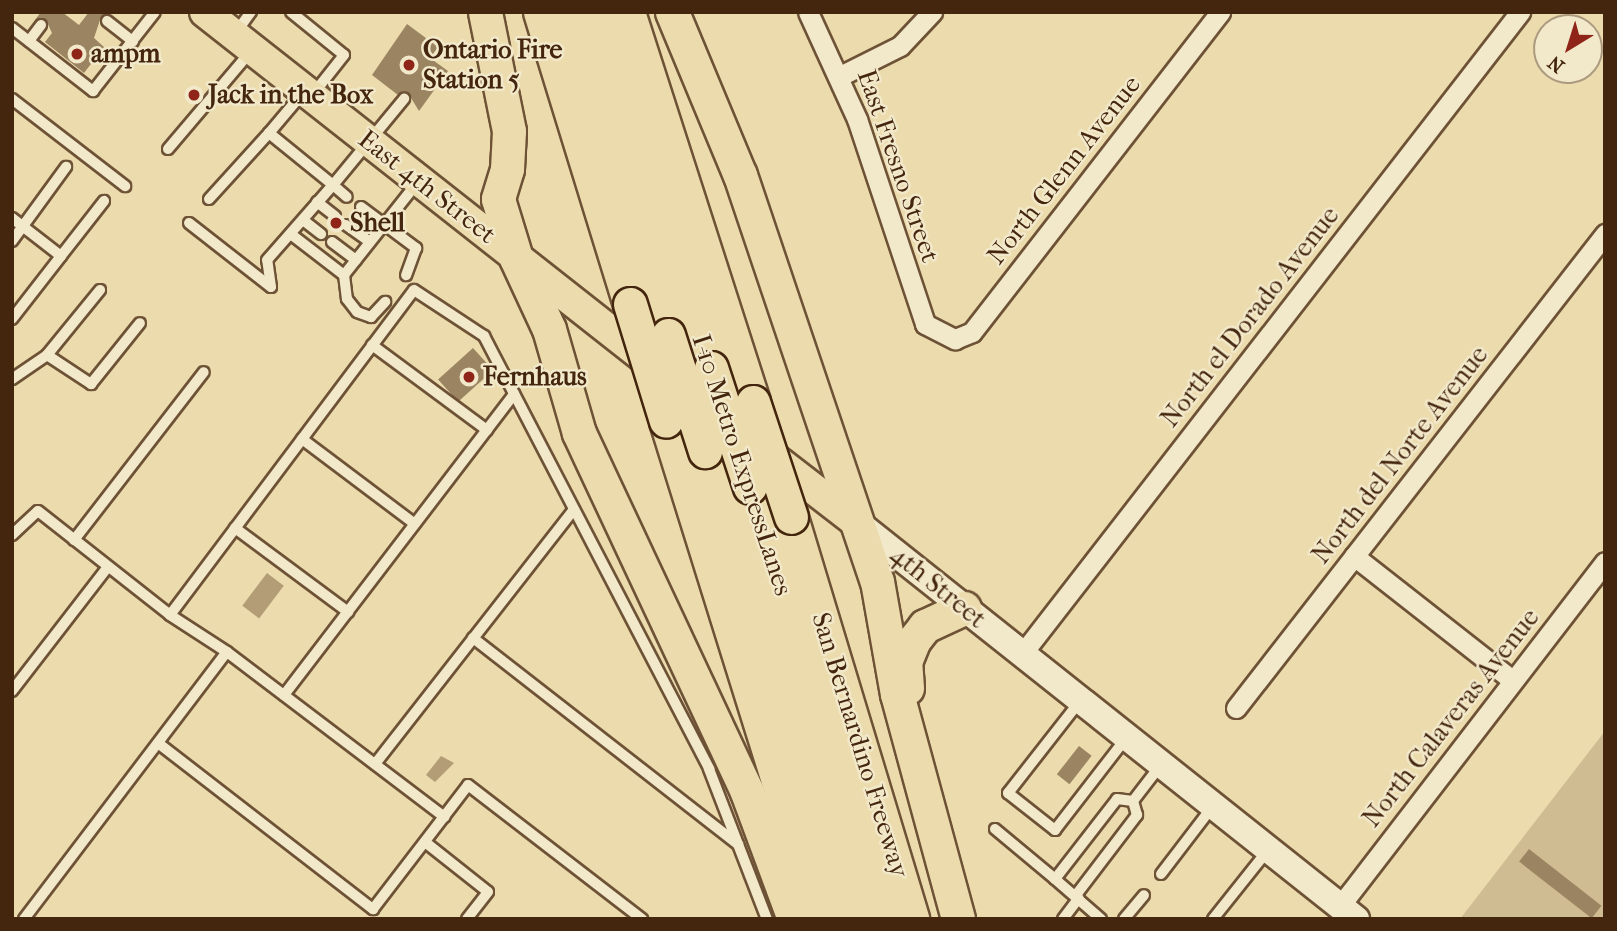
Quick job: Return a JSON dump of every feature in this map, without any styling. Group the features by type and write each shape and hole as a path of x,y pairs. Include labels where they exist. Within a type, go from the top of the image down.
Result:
{"highway":[{"path":"485,12 509,131 508,169 498,199 516,258 549,329 579,433 747,792 794,919"},
{"path":"540,12 821,919"},
{"name":"I-10 Metro ExpressLanes","path":"570,12 668,335 853,919"},
{"name":"I-10 Metro ExpressLanes","path":"600,12 884,919"},
{"name":"San Bernardino Freeway","path":"628,12 791,517 912,919"},
{"path":"672,12 740,175 877,581 897,694 914,739 958,919"},
{"path":"914,739 906,654 925,626 964,608"}],"main road":[{"name":"East 4th Street","path":"205,12 246,32 308,94 516,258"},
{"name":"4th Street","path":"516,258 855,520 1348,912"}],"street":[{"name":"East Fresno Street","path":"808,12 840,76 925,324 939,336"},
{"path":"840,76 900,46 932,12"},
{"name":"North Glenn Avenue","path":"939,336 956,340 972,332 1220,12"},
{"name":"North el Dorado Avenue","path":"1022,654 1520,12"},
{"name":"North del Norte Avenue","path":"1236,708 1605,234"},
{"path":"1354,556 1512,680"},
{"name":"North Calaveras Avenue","path":"1348,912 1512,680 1605,562"}],"lane":[{"path":"12,28 93,92 155,12"},
{"path":"209,199 344,55 290,12"},
{"path":"107,21 133,41"},
{"path":"29,41 41,25"},
{"path":"168,149 246,32"},
{"path":"12,99 125,186"},
{"path":"188,223 271,287 267,260 292,235 404,99"},
{"path":"269,133 347,197"},
{"path":"12,241 66,167"},
{"path":"344,275 418,181"},
{"path":"12,319 104,201"},
{"path":"317,202 335,216"},
{"path":"361,207 415,248 405,275"},
{"path":"12,218 61,256"},
{"path":"303,220 320,234"},
{"path":"346,225 370,242"},
{"path":"292,235 344,275 347,299 357,312 371,317 385,302"},
{"path":"332,242 356,260"},
{"path":"12,379 47,355 100,290"},
{"path":"170,615 414,290 484,336 709,769 767,919"},
{"path":"47,355 91,384 140,323"},
{"path":"372,345 487,430"},
{"path":"74,540 204,372"},
{"path":"284,695 514,394"},
{"path":"302,439 415,524"},
{"path":"375,764 574,509"},
{"path":"12,535 37,511 170,615 227,652 444,817"},
{"path":"235,528 348,612"},
{"path":"12,691 108,567"},
{"path":"473,638 738,844"},
{"path":"24,919 227,652"},
{"path":"1080,701 1008,793 1055,830 1127,737"},
{"path":"158,743 373,909 468,785 642,919"},
{"path":"1133,801 1161,765"},
{"path":"1055,879 1117,799 1133,801"},
{"path":"1063,919 1137,815 1133,801"},
{"path":"1161,874 1213,806"},
{"path":"995,830 1101,919"},
{"path":"425,842 488,892 467,919"},
{"path":"1213,919 1269,850"},
{"path":"1124,919 1144,895"}],"shaded area":[{"path":"267,573 284,586 259,618 242,606"},
{"path":"1605,731 1605,919 1460,919"},
{"path":"441,756 454,763 435,782 426,775"}],"building":[{"path":"41,12 62,12 79,25 89,12 114,12 101,17 94,38 104,47 84,73 45,42 52,33 46,20 35,20"},
{"name":"Ontario Fire Station 5","path":"407,24 438,47 430,58 448,71 419,111 408,93 398,95 372,75"},
{"name":"Fernhaus","path":"473,348 493,370 458,402 438,379"},
{"path":"1079,746 1092,756 1069,784 1057,774"},
{"path":"1529,849 1601,906 1592,918 1519,862"}],"place":[{"name":"ampm","path":"77,54"},
{"name":"Ontario Fire Station 5","path":"409,65"},
{"name":"Jack in the Box","path":"194,95"},
{"name":"Shell","path":"336,223"},
{"name":"Fernhaus","path":"469,377"}]}
